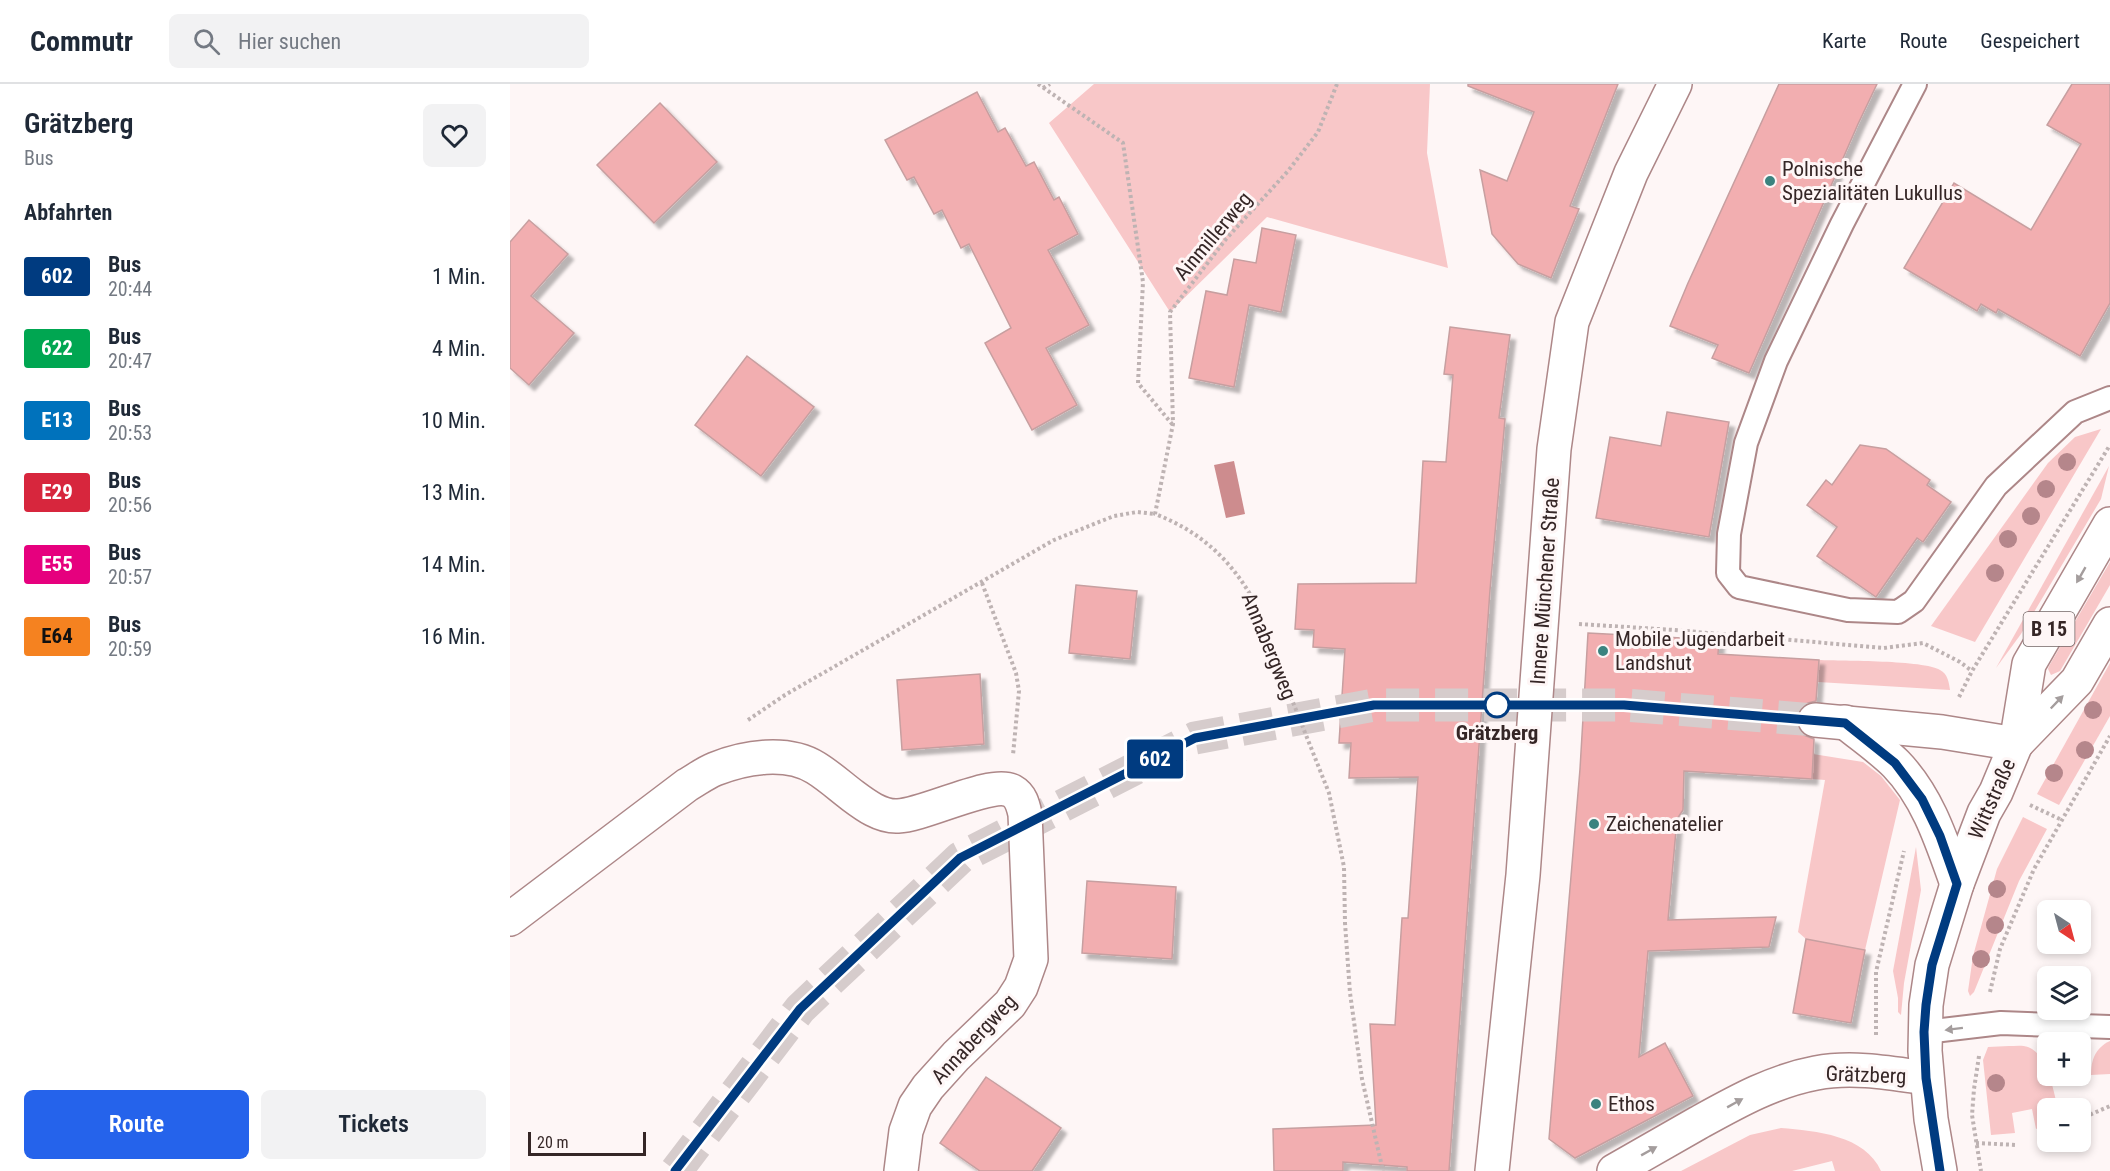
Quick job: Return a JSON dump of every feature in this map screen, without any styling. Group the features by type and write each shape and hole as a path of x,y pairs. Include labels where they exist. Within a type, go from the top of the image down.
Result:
{"street":[{"name":"Innere Münchener Straße","path":"1492,1171 1522,886 1554,448 1572,322 1631,174 1674,84"},
{"name":"Wittstraße","path":"1940,1171 1926,1078 1924,1032 1932,965 1957,884 1984,813 1996,792 2016,744 2028,664 2110,524"},
{"name":"Wittstraße","path":"2016,744 2077,681 2110,624"},
{"path":"1957,884 1940,836 1910,780 1895,763 1830,721 1942,732 2016,744"},
{"path":"510,919 687,785 714,770 749,760 774,757 795,759 815,767 879,813 896,816 935,809 970,795 1007,789"},
{"name":"Annabergweg","path":"902,1171 906,1131 915,1106 928,1086 1010,1004 1021,987 1031,959 1025,814 1022,801 1014,792 1007,789"},
{"name":"Grätzberg","path":"1614,1171 1743,1098 1777,1083 1818,1072 1880,1071 1926,1078"}],"lane":[{"path":"1915,84 1842,224 1776,361 1746,443 1729,534 1728,573 1739,587 1848,610 1898,612 1914,601 1996,486 2075,412 2110,398"},
{"path":"1924,1032 2024,1023 2110,1027"}],"path":[{"path":"1038,84 1123,143 1143,282 1138,383 1173,424 1155,514"},
{"path":"1043,88 1050,84"},
{"name":"Ainmillerweg","path":"1173,424 1170,312 1226,239 1288,171 1318,132 1337,84"},
{"path":"1542,622 1674,630 1884,648 1923,643 1960,662 1972,671 2110,445"},
{"name":"Annabergweg","path":"739,726 785,694 1054,540 1114,516 1137,512 1155,514 1178,523 1203,540 1238,575 1250,594 1329,793 1344,867 1345,923 1354,1025 1362,1079 1383,1171"},
{"path":"982,583 1016,673 1019,691 1007,789"},
{"path":"1981,1171 1972,1115 1974,1089 1983,1025 2000,949 2034,869 2110,736"},
{"path":"1880,1071 1876,1036 1876,972 1904,850"},
{"path":"2091,1114 2110,1106"},
{"path":"1976,1143 2017,1145"}],"shaded area":[{"path":"1094,84 1430,84 1427,153 1448,268 1267,217 1170,312 1049,123"},
{"path":"2101,429 1975,642 1931,626 2048,463 2075,437"},
{"path":"1234,461 1245,514 1226,518 1214,465"},
{"path":"2109,466 2101,499 2021,634 1996,668"},
{"path":"2110,562 2110,585 2060,671 2051,675 2049,666"},
{"path":"1819,660 1918,664 1940,670 1945,674 1950,690 1818,682"},
{"path":"2110,663 2110,716 2059,805 2037,794"},
{"path":"1813,754 1863,762 1881,776 1900,800 1865,950 1806,939 1798,932 1825,780 1812,779"},
{"path":"2023,817 2047,829 2019,881 1974,992 1970,996 1968,991 1973,956 1997,869"},
{"path":"1916,847 1921,890 1904,983 1901,1015 1898,1012 1893,971"},
{"path":"2110,1041 2110,1074 2091,1075 2095,1055"},
{"path":"2021,1046 2028,1047 2037,1053 2037,1086 2052,1086 2055,1098 2037,1098 2037,1129 2032,1109 2012,1113 2015,1133 1991,1135 1983,1060 1988,1047"},
{"path":"1781,1128 1824,1133 1852,1142 1874,1159 1881,1171 1835,1171 1832,1161 1792,1171 1681,1171 1750,1135"}],"building":[{"path":"1468,84 1618,84 1570,206 1579,209 1551,278 1518,264 1492,234 1480,170 1507,181 1534,112 1468,86"},
{"path":"1779,84 1877,84 1749,373 1712,358 1718,345 1670,326"},
{"path":"2072,84 2110,84 2110,303 2080,356 1998,309 1996,313 1981,304 1977,311 1904,268 1954,183 2031,230 2081,144 2047,125"},
{"path":"977,92 998,132 1005,128 1026,166 1034,162 1054,200 1059,197 1078,234 1048,250 1089,325 1046,348 1077,405 1032,430 985,343 1011,328 969,244 961,248 942,210 934,214 914,177 907,180 885,140"},
{"path":"660,103 717,162 654,223 597,165"},
{"path":"529,220 568,254 531,296 574,333 529,385 510,368 510,242"},
{"path":"1262,228 1296,235 1281,312 1249,305 1234,387 1189,378 1206,291 1227,295 1234,259 1256,263"},
{"path":"1450,327 1510,335 1499,418 1505,419 1490,590 1449,1171 1407,1171 1407,1167 1343,1162 1343,1171 1274,1171 1273,1129 1376,1125 1370,1024 1395,1025 1402,918 1408,918 1418,777 1349,778 1351,743 1339,743 1345,649 1313,647 1314,630 1295,629 1298,584 1416,583 1423,461 1446,462 1453,375 1444,374"},
{"path":"747,356 814,407 761,476 695,425"},
{"path":"1667,412 1729,422 1709,537 1596,518 1610,437 1661,446"},
{"path":"1860,445 1886,449 1930,480 1927,485 1951,502 1923,542 1917,538 1876,597 1817,556 1837,527 1807,505 1826,480 1832,485"},
{"path":"1076,585 1137,591 1130,659 1069,653"},
{"path":"1588,633 1719,640 1718,654 1819,660 1816,701 1800,709 1796,719 1798,728 1804,735 1814,739 1812,779 1684,771 1683,810 1677,819 1668,920 1776,917 1769,947 1648,951 1639,1057 1665,1043 1693,1096 1575,1158 1549,1139 1580,769"},
{"path":"980,674 984,744 902,750 897,680"},
{"path":"1087,881 1176,887 1172,959 1082,953"},
{"path":"1806,939 1865,950 1851,1023 1793,1013"},
{"path":"986,1077 1061,1128 1032,1171 980,1171 940,1143"}],"tunnel":[{"path":"676,1171 800,1009 960,858 1195,738 1374,705 1624,705 1815,720"}],"bus line":[{"name":"602","path":"675,1171 800,1009 960,858 1195,738 1374,705 1624,705 1845,723 1895,763 1910,780 1922,799 1940,836 1957,884 1932,965 1924,1032 1926,1078 1940,1171"}],"place":[{"name":"Polnische Spezialitäten Lukullus","path":"1770,181"},
{"name":"Mobile Jugendarbeit Landshut","path":"1603,651"},
{"name":"Grätzberg","path":"1497,705"},
{"name":"Zeichenatelier","path":"1594,824"},
{"name":"Ethos","path":"1596,1104"}]}
